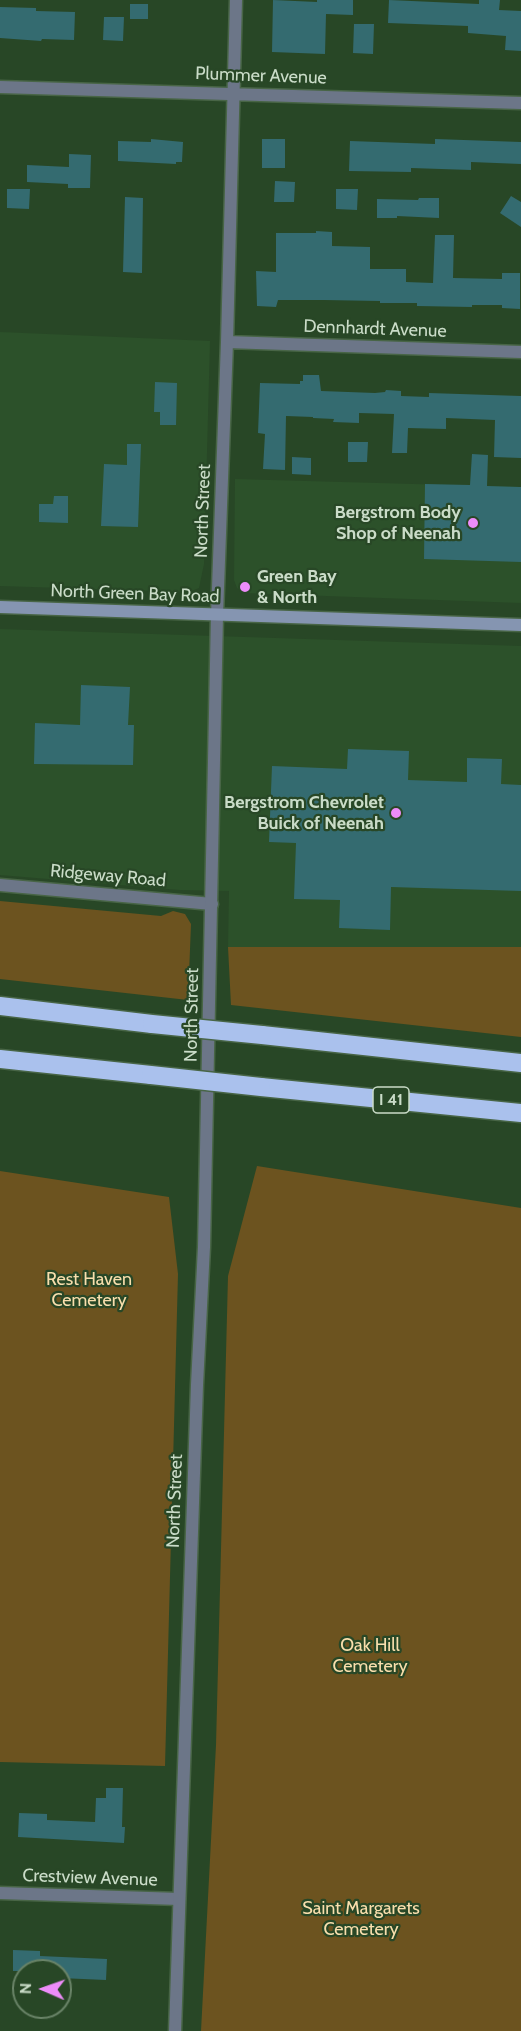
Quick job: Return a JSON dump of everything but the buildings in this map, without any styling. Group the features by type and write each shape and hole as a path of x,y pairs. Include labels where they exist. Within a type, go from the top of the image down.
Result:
{"highway":[{"path":"0,1006 521,1063"},
{"name":"I 41","path":"0,1059 521,1113"}],"main road":[{"name":"North Green Bay Road","path":"0,607 521,625"}],"street":[{"name":"North Street","path":"176,2031 197,1385 204,1247 213,904 217,615 236,0"},
{"name":"Plummer Avenue","path":"0,87 521,103"},
{"name":"Dennhardt Avenue","path":"227,342 521,352"},
{"name":"Ridgeway Road","path":"0,885 213,904"},
{"name":"Crestview Avenue","path":"0,1893 180,1899"}],"shaded area":[{"path":"0,332 210,341 204,564 199,588 189,592 0,586"},
{"path":"235,479 521,487 521,603 243,593 237,588 234,580"},
{"path":"0,629 521,646 521,947 228,947 229,891 180,890 0,875"}],"green space":[{"path":"0,901 161,916 173,911 185,914 191,924 188,1000 0,979"},
{"path":"228,947 521,947 521,1037 231,1005"},
{"name":"Oak Hill Cemetery","path":"257,1166 521,1208 521,2031 201,2031 216,1745 228,1276"},
{"name":"Rest Haven Cemetery","path":"0,1171 169,1197 178,1274 165,1766 0,1762"}],"place":[{"name":"Bergstrom Body Shop of Neenah","path":"473,523"},
{"name":"Green Bay & North","path":"245,587"},
{"name":"Bergstrom Chevrolet Buick of Neenah","path":"396,813"}],"park label":[{"name":"Saint Margarets Cemetery","path":"361,1919"}]}
